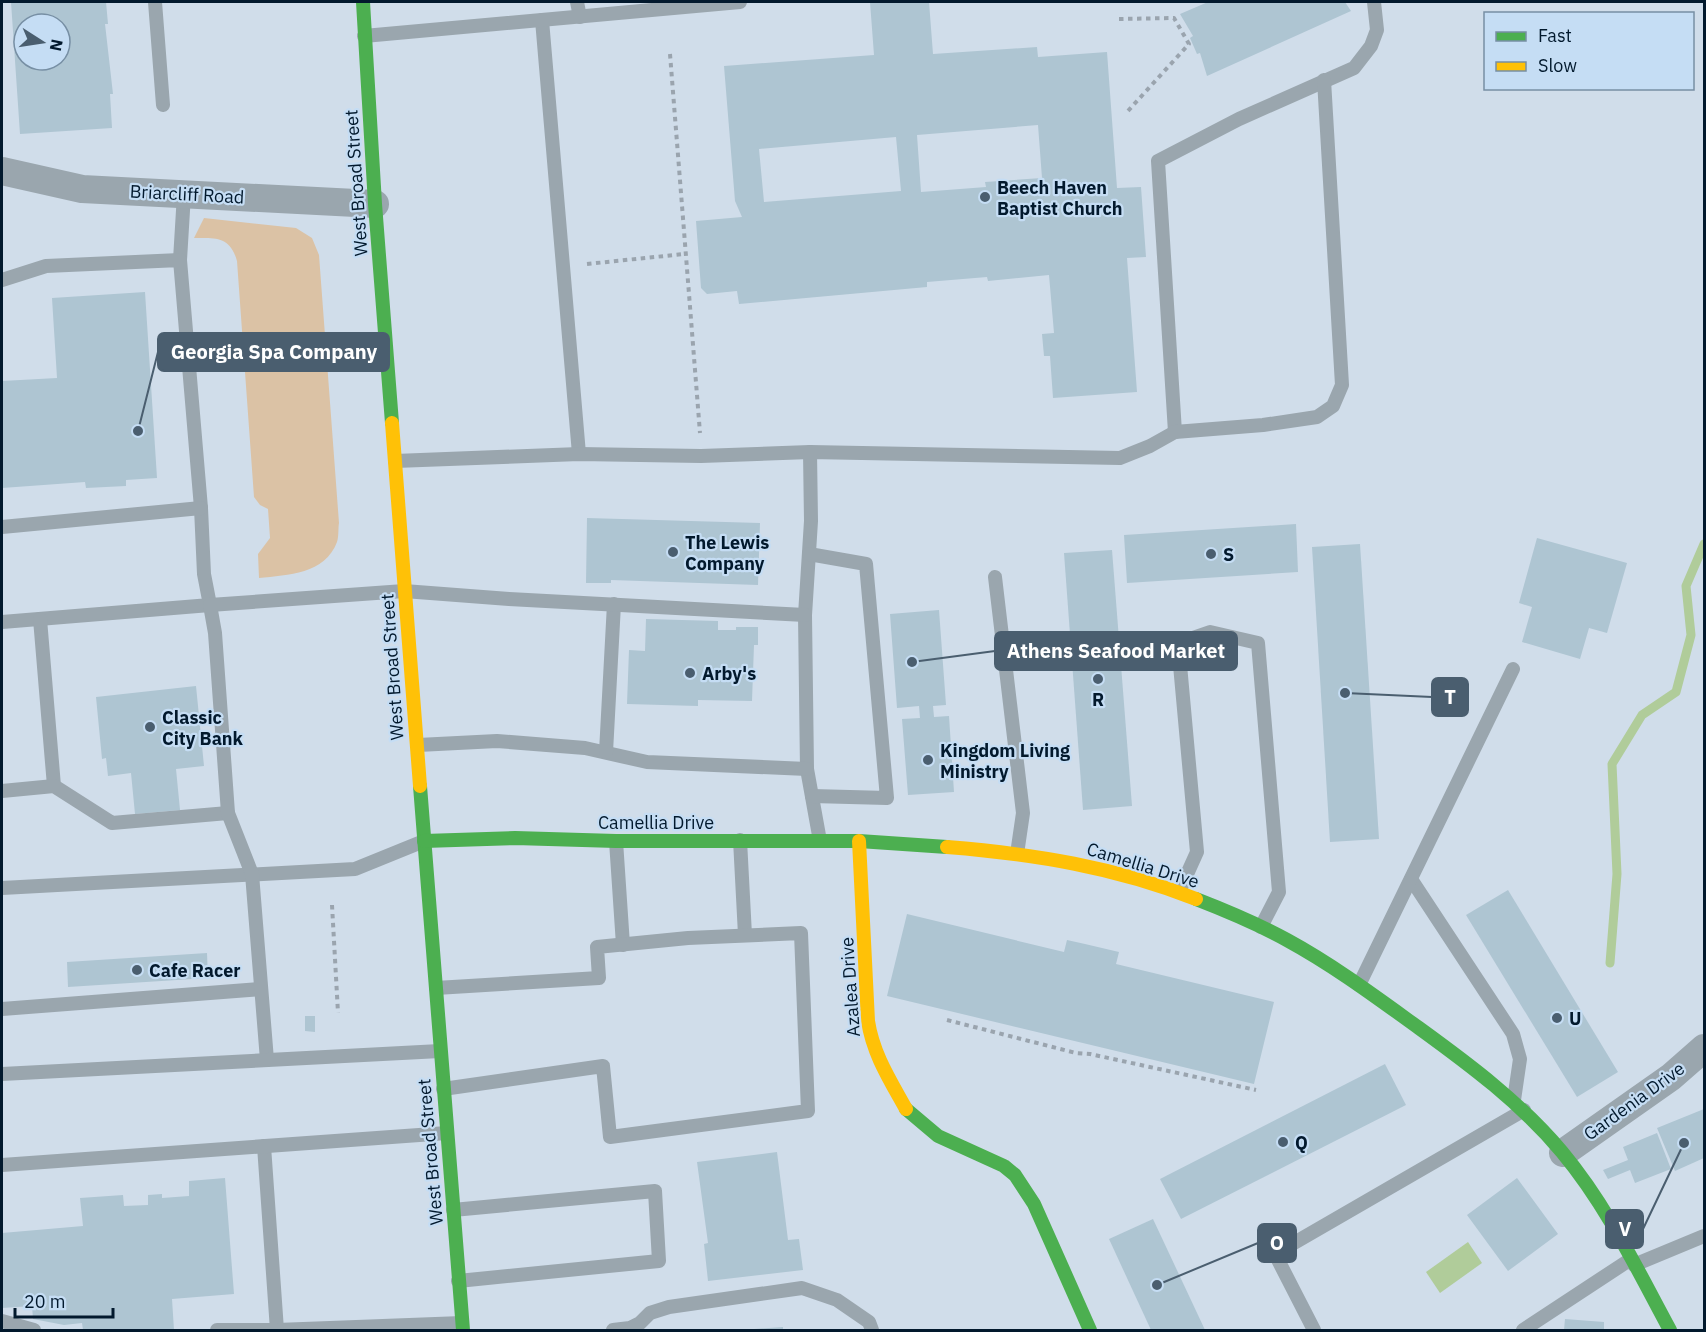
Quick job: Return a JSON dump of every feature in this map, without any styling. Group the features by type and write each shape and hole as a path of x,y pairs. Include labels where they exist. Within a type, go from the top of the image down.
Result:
{"street":[{"name":"West Broad Street","path":"363,2 394,461 462,1327"},
{"name":"Briarcliff Road","path":"2,171 82,189 375,204"},
{"name":"Camellia Drive","path":"424,841 515,838 616,841 859,841 1064,860 1179,892 1237,915 1288,940 1359,985 1473,1067 1519,1106 1563,1153 1608,1216 1670,1330"},
{"name":"Azalea Drive","path":"859,841 868,1021 871,1040 878,1059 908,1112 924,1126 938,1136 991,1159 1015,1175 1034,1204 1090,1330"},
{"name":"Gardenia Drive","path":"1563,1153 1671,1077 1704,1048"}],"lane":[{"path":"155,2 163,105"},
{"path":"577,2 580,17"},
{"path":"364,36 740,2"},
{"path":"1175,432 1158,161 1239,119 1354,68 1371,46 1377,30 1374,2"},
{"path":"542,20 579,454"},
{"path":"394,461 579,454 701,456 810,452 1120,458 1150,446 1175,432 1263,426 1317,417 1333,406 1342,385 1324,80"},
{"path":"184,194 180,260 201,508 204,574 215,633 228,813 252,874 267,1060"},
{"path":"2,280 46,266 180,260"},
{"path":"810,452 811,521 805,615 807,769 820,841"},
{"path":"2,527 201,508"},
{"path":"809,554 866,564 887,798 812,796"},
{"path":"995,577 1023,813 1017,854"},
{"path":"2,622 404,591 805,615"},
{"path":"606,752 614,604"},
{"path":"40,619 54,786"},
{"path":"1179,892 1197,852 1178,643 1210,632 1258,642 1279,892 1261,927"},
{"path":"1359,985 1513,669"},
{"path":"416,745 498,741 585,747 647,762 807,769"},
{"path":"2,791 54,786 112,823 228,813"},
{"path":"740,840 746,935"},
{"path":"2,888 355,869 424,841"},
{"path":"616,841 623,945"},
{"path":"1314,1330 1275,1254 1519,1106 1520,1059 1513,1034 1411,879"},
{"path":"436,988 599,978 597,947 688,938 801,933 808,1111 610,1137 603,1066 443,1089"},
{"path":"2,1009 261,989"},
{"path":"2,1074 440,1051"},
{"path":"2,1165 447,1133"},
{"path":"264,1146 277,1330"},
{"path":"453,1210 655,1191 658,1261 458,1281"},
{"path":"1523,1330 1633,1262 1704,1236"},
{"path":"613,1330 630,1328 640,1323 650,1313 669,1307 802,1288 837,1300 869,1322 872,1330"},
{"path":"2,1320 34,1330"},
{"path":"217,1330 462,1327"}],"path":[{"path":"1119,19 1174,18 1189,44 1127,112"},
{"path":"670,54 676,108 684,254 701,456"},
{"path":"587,264 684,254"},
{"path":"332,905 338,1013"},
{"path":"947,1020 1076,1053 1090,1054 1256,1090"}],"shaded area":[{"path":"204,218 296,228 312,238 319,255 339,523 338,540 324,561 315,567 293,574 259,578 258,554 270,538 268,509 260,505 254,497 237,261 230,247 221,240 194,238"},
{"path":"1468,1242 1482,1263 1440,1293 1426,1272"}],"building":[{"path":"11,2 106,2 108,24 105,24 113,94 110,94 112,128 20,134 16,72 72,72 72,12 12,12 12,17"},
{"name":"Beech Haven Baptist Church","path":"870,2 929,2 933,54 1037,47 1038,57 1107,52 1117,188 1141,187 1146,257 1127,258 1137,392 1053,398 1050,356 1044,356 1042,334 1054,333 1049,275 988,281 987,277 927,282 927,287 739,304 737,291 707,294 701,288 696,221 742,217 735,201 724,66 874,55","holes":["1038,125 1042,178 985,182 986,187 921,192 917,135","896,137 901,191 764,202 759,149"]},
{"path":"1208,2 1345,2 1351,11 1207,76 1200,53 1197,54 1190,38 1193,36 1180,14"},
{"path":"145,292 157,478 126,480 126,486 86,488 85,482 2,488 2,381 57,378 52,298"},
{"name":"The Lewis Company","path":"587,518 760,523 758,585 611,580 611,583 586,583"},
{"name":"S","path":"1296,524 1298,572 1127,583 1124,535"},
{"path":"1537,538 1627,563 1607,633 1589,628 1580,659 1522,642 1532,607 1519,603"},
{"path":"1360,544 1379,839 1330,842 1312,547"},
{"name":"R","path":"1112,550 1132,806 1083,810 1064,553"},
{"path":"939,610 946,705 933,706 934,717 949,716 954,792 908,795 902,719 920,718 919,706 897,708 890,614"},
{"name":"Arby's","path":"646,619 718,621 718,630 758,627 758,645 754,645 752,701 698,700 698,706 627,704 629,650 645,651"},
{"name":"Classic City Bank","path":"196,686 204,766 176,769 180,810 135,814 131,773 108,776 106,758 102,759 96,697"},
{"name":"U","path":"1508,890 1618,1072 1577,1097 1466,915"},
{"path":"907,914 1064,952 1067,940 1119,952 1116,964 1274,1002 1254,1084 887,996"},
{"name":"Cafe Racer","path":"207,953 208,978 68,987 67,962"},
{"path":"305,1016 315,1016 315,1032 305,1031"},
{"name":"Q","path":"1385,1064 1406,1105 1181,1219 1160,1179"},
{"path":"1704,1109 1704,1158 1675,1171 1657,1128"},
{"path":"1657,1133 1671,1169 1635,1183 1630,1170 1608,1179 1603,1170 1628,1160 1623,1147"},
{"path":"777,1152 788,1240 799,1239 803,1270 708,1281 704,1244 708,1243 697,1162"},
{"path":"225,1178 234,1294 172,1299 174,1330 83,1330 82,1323 64,1325 33,1319 32,1306 2,1308 2,1233 83,1226 80,1198 123,1195 124,1206 148,1205 148,1195 162,1194 162,1198 189,1196 189,1181"},
{"path":"1517,1178 1558,1234 1508,1271 1467,1215"},
{"path":"1153,1219 1205,1330 1151,1330 1109,1239"},
{"path":"1565,1319 1604,1322 1604,1330 1564,1330"},
{"path":"783,1327 783,1330 754,1330 754,1329"}],"waterway":[{"path":"1610,963 1617,874 1612,764 1642,715 1676,692 1691,635 1686,586 1704,544"}],"traffic: fast":[{"path":"363,2 375,204 392,423"},
{"path":"420,786 463,1330"},
{"path":"424,841 515,838 616,841 859,841 947,847"},
{"path":"1196,899 1265,929 1321,960 1438,1042 1530,1117 1562,1152 1593,1194 1620,1238 1670,1330"},
{"path":"906,1109 938,1136 1004,1166 1015,1175 1034,1204 1090,1330"}],"traffic: slow":[{"path":"392,423 420,786"},
{"path":"859,841 870,1033 878,1056 906,1109"},
{"path":"947,847 1043,858 1105,870 1196,899"}],"place":[{"name":"Beech Haven Baptist Church","path":"985,197"},
{"name":"Georgia Spa Company","path":"138,431"},
{"name":"The Lewis Company","path":"673,552"},
{"name":"S","path":"1211,554"},
{"name":"Athens Seafood Market","path":"912,662"},
{"name":"Arby's","path":"690,673"},
{"name":"R","path":"1098,679"},
{"name":"T","path":"1345,693"},
{"name":"Classic City Bank","path":"150,727"},
{"name":"Kingdom Living Ministry","path":"928,760"},
{"name":"Cafe Racer","path":"137,970"},
{"name":"U","path":"1557,1018"},
{"name":"Q","path":"1283,1142"},
{"name":"V","path":"1684,1143"},
{"name":"O","path":"1157,1285"}]}
